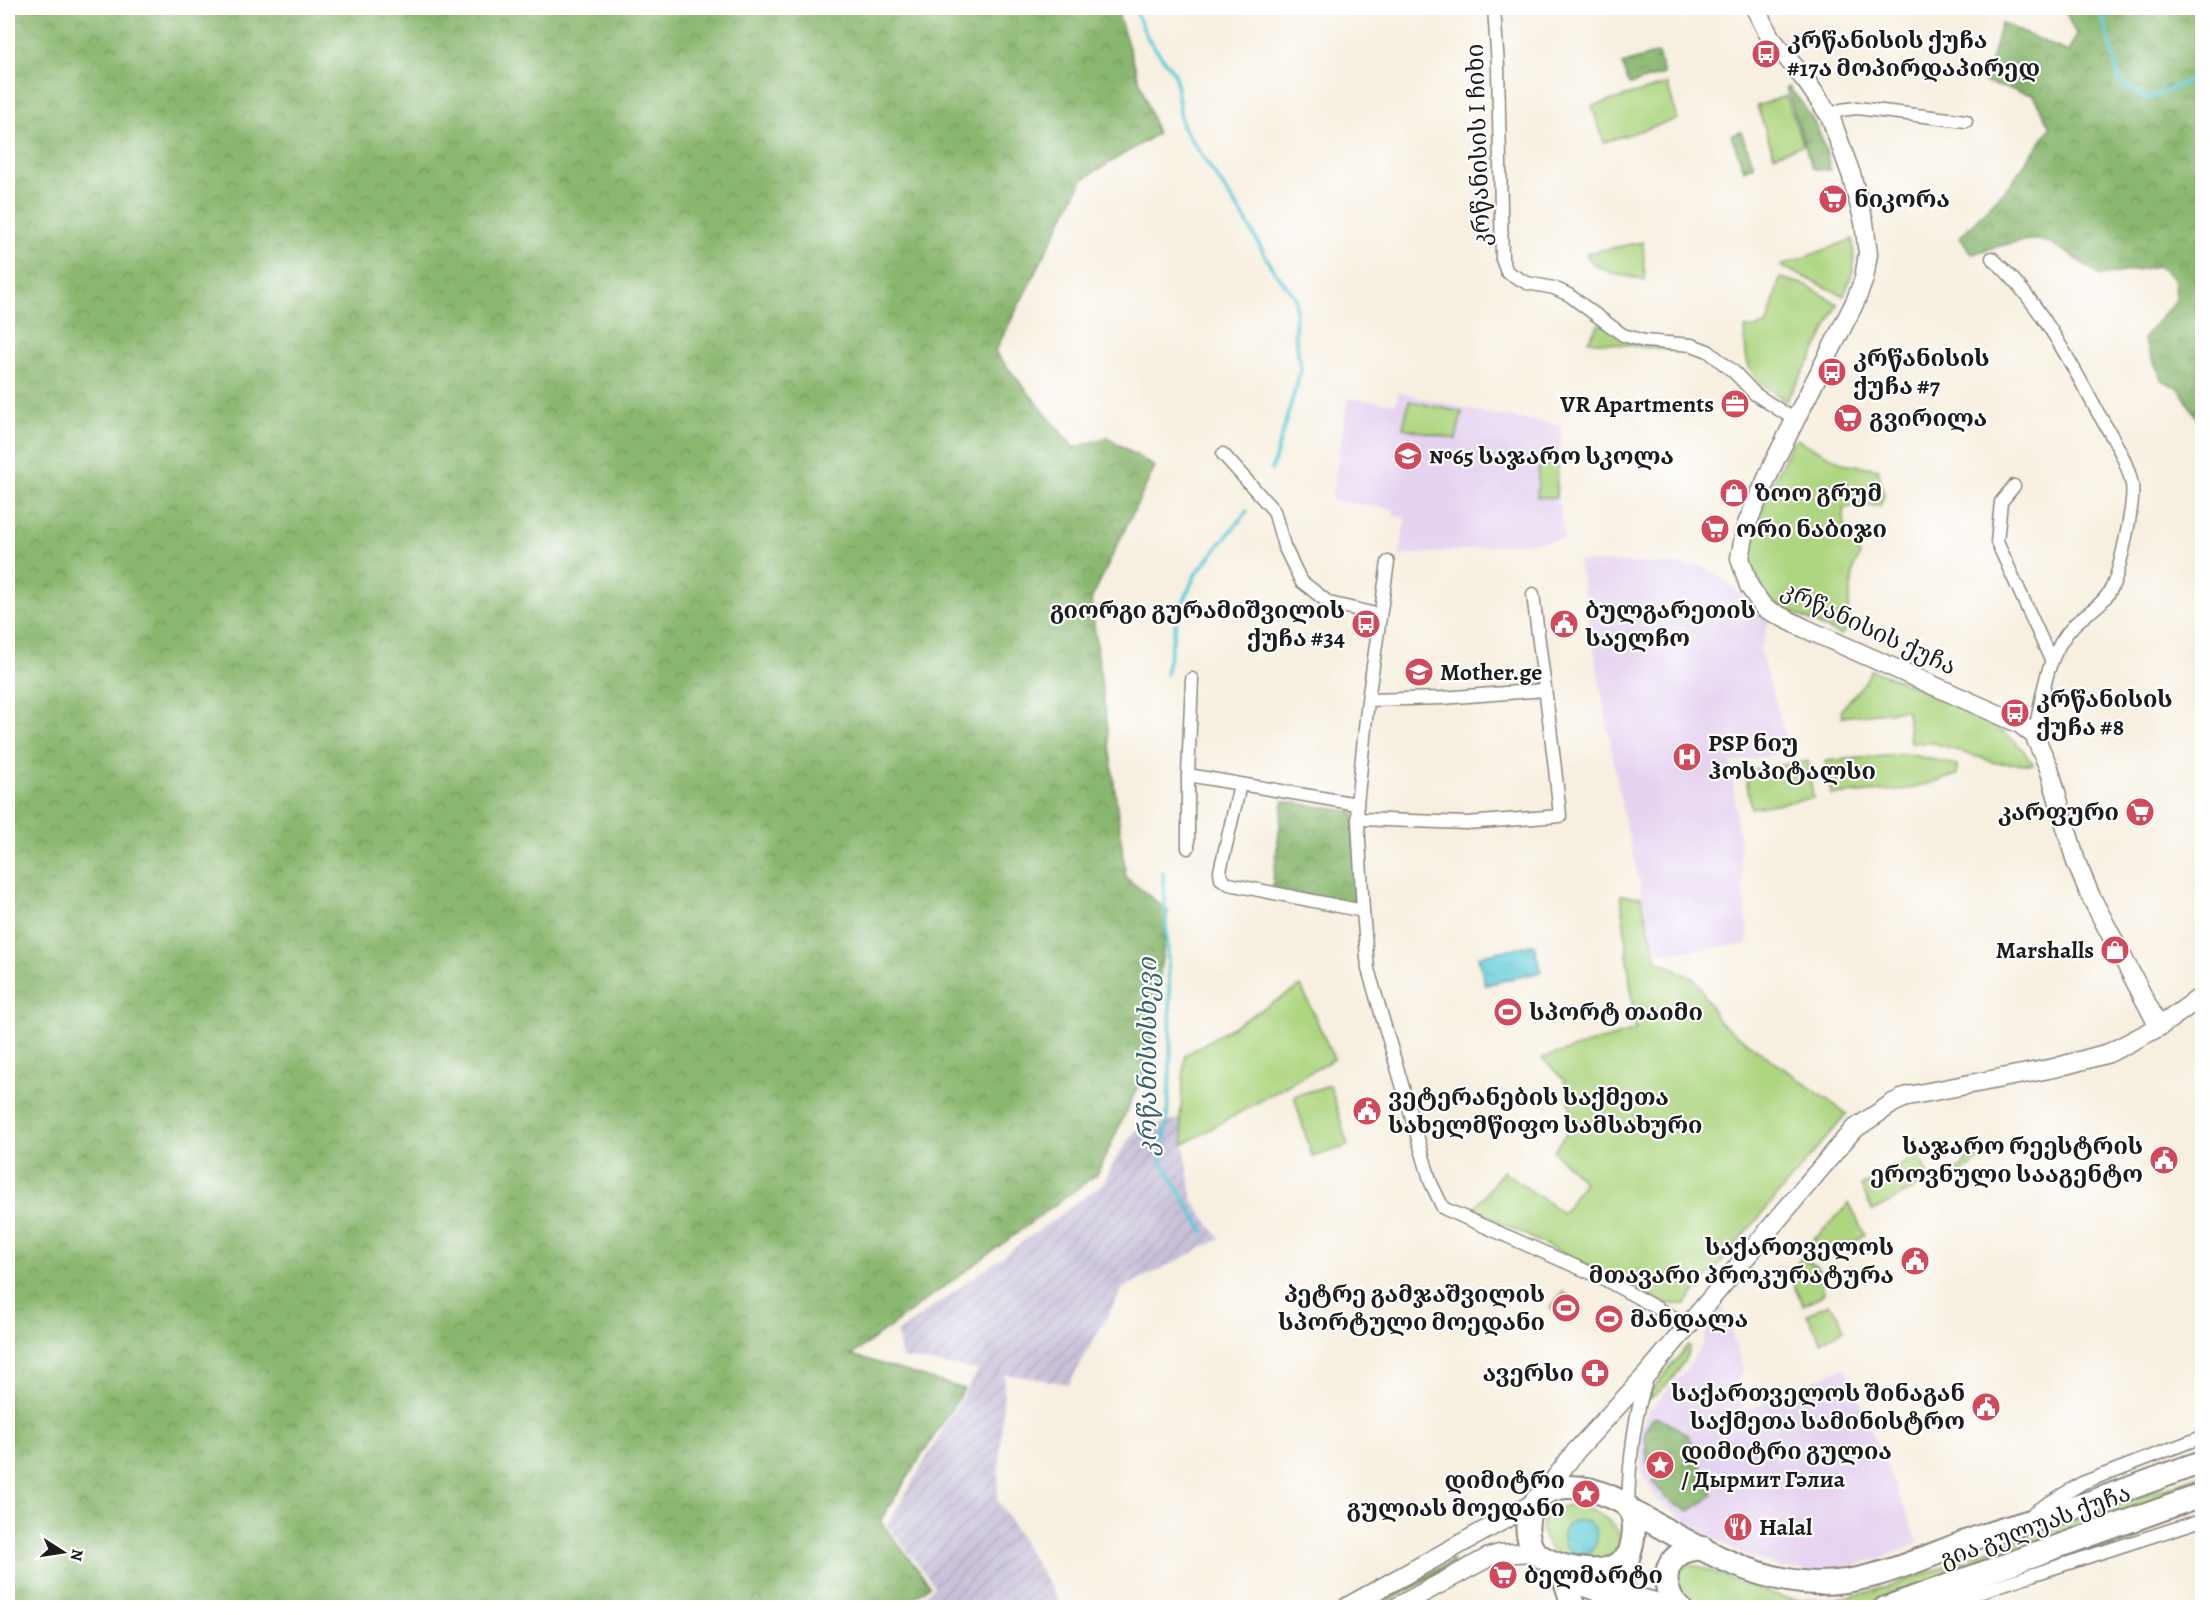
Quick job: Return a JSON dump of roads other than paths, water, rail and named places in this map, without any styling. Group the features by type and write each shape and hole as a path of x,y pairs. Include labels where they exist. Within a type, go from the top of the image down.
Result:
{"highway":[{"name":"გია გულუას ქუჩა","path":"1629,1509 1731,1563 1780,1578 1804,1582 1841,1583 1862,1580 2012,1526 2082,1505 2202,1462"},
{"path":"1615,1601 1634,1529 1629,1509 1604,1493 1584,1488 1560,1487 1539,1498 1529,1513 1527,1532 1540,1556 1564,1578 1615,1601 1671,1608"},
{"name":"გია გულუას ქუჩა","path":"1886,1608 2202,1495"},
{"path":"1680,1608 1673,1601 1666,1584 1671,1563 1681,1552 1703,1548"},
{"path":"1540,1556 1582,1570 1596,1571 1613,1567 1629,1555"},
{"path":"1564,1578 1574,1608"}],"street":[{"name":"კრწანისის I ჩიხი","path":"1494,8 1498,66 1502,259 1507,272 1527,283 1554,288 1569,295 1623,335 1644,340 1692,345 1708,351 1735,373 1755,394 1795,420"},
{"name":"კრწანისის ქუჩა","path":"1755,8 1770,37 1806,81 1830,116 1851,174 1864,222 1867,267 1855,302 1760,490 1741,543 1740,558 1749,585 1764,608 2020,724 2034,735"},
{"path":"1830,116 1841,110 1857,108 1966,121"},
{"path":"1992,258 2006,270 2073,365 2121,453 2132,487 2127,529 2112,588 2102,603 2074,625 2051,660 2034,735 2049,768 2076,862 2091,897 2159,1027"},
{"path":"1223,454 1274,511 1284,546 1301,582 1329,603 1380,615"},
{"path":"2014,486 2001,502 1997,542 2051,660"},
{"path":"1388,562 1368,700 1357,804 1363,911 1368,969 1431,1183 1443,1208 1602,1278 1688,1325"},
{"path":"1359,819 1466,823 1560,816 1554,746 1533,594"},
{"path":"1188,848 1192,679"},
{"path":"1368,700 1442,698 1545,690"},
{"path":"1188,775 1357,804"},
{"path":"1240,785 1220,871 1221,879 1229,884 1363,911"},
{"path":"1344,1608 1539,1498 1576,1451 1648,1373 1853,1130 1893,1103 1908,1096 2054,1068 2109,1053 2159,1027 2202,996"},
{"path":"2159,1027 2202,1006"},
{"path":"1629,1509 1629,1467 1636,1416 1648,1373"},
{"name":"გია გულუას ქუჩა","path":"2012,1526 2082,1483 2202,1437"},
{"name":"გია გულუას ქუჩა","path":"1929,1608 2202,1520"},
{"path":"1395,1608 1489,1557 1499,1554 1540,1556"}],"water":[{"path":"1534,944 1541,972 1485,985 1478,956"},
{"path":"1580,1520 1592,1525 1597,1537 1592,1549 1580,1554 1568,1549 1563,1537 1568,1525"}],"waterway":[{"name":"კრწანისისხევი","path":"1134,8 1148,39 1175,74 1182,126 1245,219 1272,268 1296,298 1295,335 1301,369 1272,469"},
{"path":"2101,8 2120,83 2147,99 2194,79 2202,83"},
{"name":"კრწანისისხევი","path":"1166,674 1177,617 1195,575 1247,511"},
{"name":"კრწანისისხევი","path":"1163,872 1170,1052 1169,1088 1161,1160 1204,1232"}],"place":[{"name":"კრწანისის ქუჩა #17ა მოპირდაპირედ","path":"1766,54"},
{"name":"ნიკორა","path":"1833,199"},
{"name":"კრწანისის ქუჩა #7","path":"1832,372"},
{"name":"VR Apartments","path":"1735,404"},
{"name":"გვირილა","path":"1848,418"},
{"name":"№65 საჯარო სკოლა","path":"1408,456"},
{"name":"ზოო გრუმ","path":"1734,493"},
{"name":"ორი ნაბიჯი","path":"1715,529"},
{"name":"გიორგი გურამიშვილის ქუჩა #34","path":"1366,624"},
{"name":"ბულგარეთის საელჩო","path":"1564,624"},
{"name":"Mother.ge","path":"1419,672"},
{"name":"კრწანისის ქუჩა #8","path":"2015,713"},
{"name":"PSP ნიუ ჰოსპიტალსი","path":"1687,757"},
{"name":"კარფური","path":"2140,812"},
{"name":"Marshalls","path":"2115,950"},
{"name":"სპორტ თაიმი","path":"1508,1012"},
{"name":"ვეტერანების საქმეთა სახელმწიფო სამსახური","path":"1367,1111"},
{"name":"საჯარო რეესტრის ეროვნული სააგენტო","path":"2164,1160"},
{"name":"საქართველოს მთავარი პროკურატურა","path":"1915,1261"},
{"name":"პეტრე გამჯაშვილის სპორტული მოედანი","path":"1566,1308"},
{"name":"მანდალა","path":"1609,1319"},
{"name":"ავერსი","path":"1595,1373"},
{"name":"საქართველოს შინაგან საქმეთა სამინისტრო","path":"1986,1407"},
{"name":"დიმიტრი გულია / Дырмит Гәлиа","path":"1660,1465"},
{"name":"დიმიტრი გულიას მოედანი","path":"1586,1494"},
{"name":"Halal","path":"1738,1527"},
{"name":"ბელმარტი","path":"1503,1575"}]}
